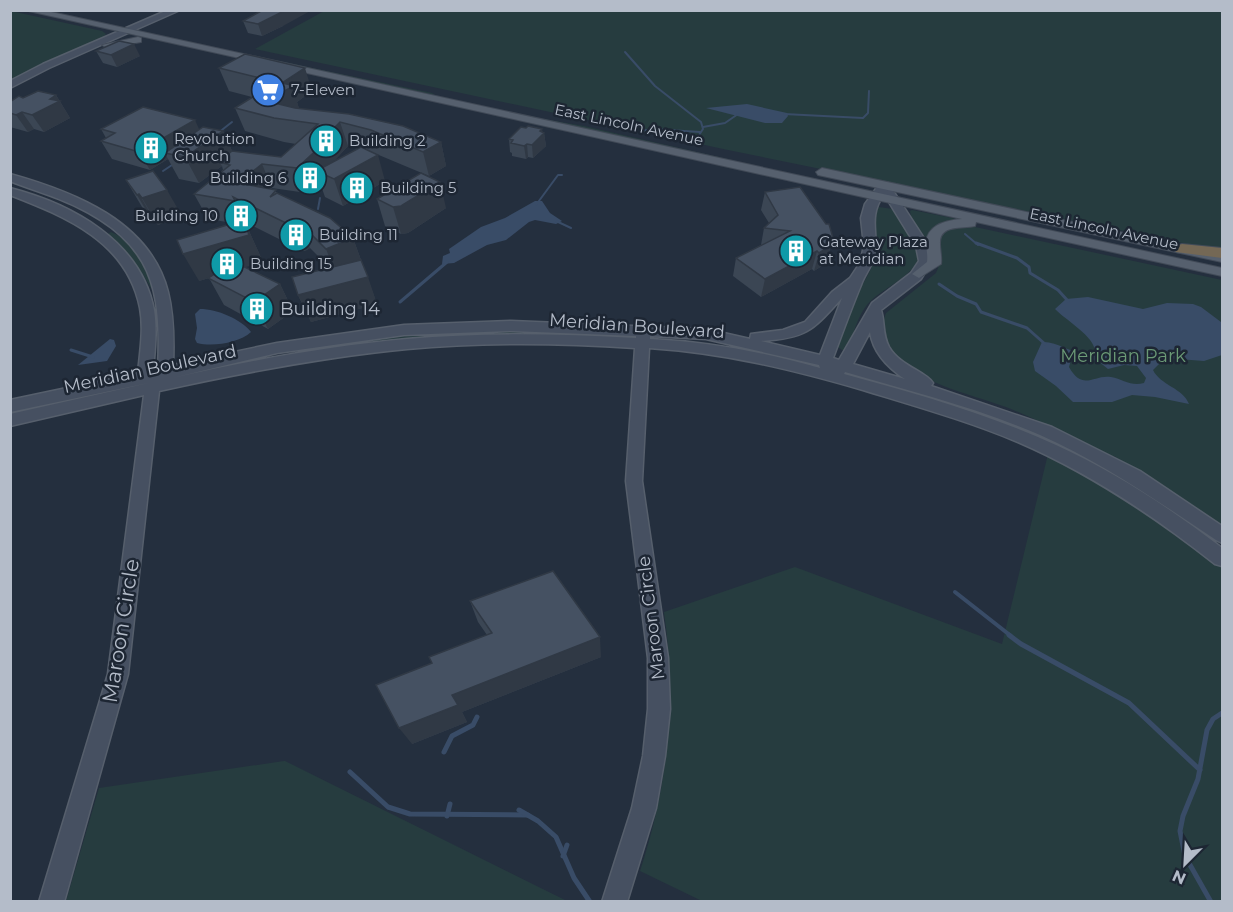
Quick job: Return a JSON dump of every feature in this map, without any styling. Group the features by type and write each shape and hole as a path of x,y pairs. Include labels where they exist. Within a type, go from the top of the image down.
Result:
{"highway":[{"path":"1182,249 1222,252"}],"main road":[{"name":"East Lincoln Avenue","path":"28,10 705,149 880,191 893,200 1222,272"},
{"name":"East Lincoln Avenue","path":"63,10 212,51 328,76 880,191 1222,258"},
{"path":"10,85 176,10"},
{"path":"10,95 45,74 107,45 132,30"},
{"path":"107,45 139,40 174,46 192,46"},
{"path":"10,177 88,207 124,231 148,258 163,290 167,324 165,372"},
{"name":"Maroon Circle","path":"10,191 79,219 106,238 124,258 135,275 146,306 148,332 148,383 118,674 51,902"},
{"path":"833,368 856,279 869,255 867,218 880,191"},
{"path":"893,200 924,249 925,262 919,274"},
{"path":"833,368 877,307 919,274 933,266 933,242 935,234 942,227 953,224 976,224 1074,245 1095,245"},
{"path":"717,335 766,337 802,329 815,322 833,299 856,279"},
{"path":"877,307 874,324 877,339 886,355 902,370 927,384 990,406 1046,431"},
{"name":"Meridian Boulevard","path":"10,420 148,383 165,372 311,342 404,330 501,326 643,337 833,368 971,418 1043,447 1091,471 1145,502 1222,558"},
{"name":"Meridian Boulevard","path":"10,406 293,359 405,344 509,339 717,335 960,401 1046,431 1134,476 1222,535"},
{"name":"Maroon Circle","path":"614,902 644,808 653,763 659,709 658,658 634,485 643,337"}],"green space":[{"path":"326,10 1222,11 1222,251 728,150 255,49"},
{"path":"11,11 102,31 106,34 104,36 108,37 11,83"},
{"path":"211,48 432,93 435,95"},
{"path":"526,116 584,126 736,161 717,158"},
{"path":"879,207 893,209 914,240 919,258 910,271 869,302 858,321 848,350 842,350 838,347 844,327 874,262 876,245 874,219"},
{"path":"910,211 957,220 927,239 908,216 911,216"},
{"name":"Meridian Park","path":"966,225 1222,280 1222,526 1114,456 1111,457 1011,409 936,383 909,368 893,354 884,338 883,326 886,313 936,273 940,263 938,237 947,228"},
{"path":"111,232 133,247 155,286 151,288 142,273 108,234"},
{"path":"462,330 578,331 577,334 305,353 305,350 324,345 363,339"},
{"path":"1048,454 1138,505 1222,565 1222,901 702,901 640,871 650,839 663,775 670,711 668,645 664,612 795,567 1002,644"},
{"path":"284,761 567,901 66,901 99,788"}],"water":[{"path":"747,104 787,113 788,116 782,123 765,123 706,108"},
{"path":"535,201 542,201 550,213 562,221 556,224 535,220 529,222 506,240 487,245 454,263 442,264 443,256 450,253 449,249 481,227 505,218"},
{"path":"1088,297 1143,309 1167,303 1193,304 1201,307 1221,322 1222,355 1204,361 1165,358 1153,370 1156,375 1182,394 1189,404 1132,395 1112,402 1073,402 1035,371 1033,362 1042,342 1049,342 1080,353 1095,352 1094,346 1085,334 1055,309 1066,299","holes":["1080,358 1098,361 1108,369 1124,365 1137,366 1146,378 1144,383 1131,383 1111,377 1079,379 1069,367 1071,360"]},
{"path":"200,309 228,316 247,327 251,332 240,339 226,343 210,345 197,343 195,314"},
{"path":"110,339 114,340 116,346 107,361 78,365"}],"building":[{"path":"263,10 286,10 258,24 243,21"},
{"path":"119,41 134,44 111,55 96,51"},
{"path":"245,54 305,68 282,83 291,85 290,88 266,101 295,108 349,114 403,126 441,142 423,152 371,130 340,122 322,140 326,140 324,143 297,168 262,164 238,183 276,190 270,197 277,193 330,218 353,238 326,249 300,223 290,225 233,197 235,201 194,194 230,165 219,162 232,151 281,157 318,124 274,118 235,108 277,82 219,68"},
{"path":"38,91 56,95 50,99 60,101 32,115 22,112 16,115 10,113 10,102 19,96 23,98"},
{"path":"143,107 195,120 139,152 101,141 115,133 101,129"},
{"path":"203,127 223,131 185,157 165,153"},
{"path":"521,127 542,129 540,131 544,133 532,145 511,143 513,140 509,139"},
{"path":"361,147 378,155 334,179 316,171"},
{"path":"153,171 167,190 142,198 126,180"},
{"path":"421,173 440,182 401,206 393,207 377,199"},
{"name":"Gateway Plaza at Meridian","path":"800,187 826,224 829,224 833,238 830,246 765,279 736,258 790,231 764,228 778,215 765,192"},
{"path":"244,220 249,235 183,254 177,240"},
{"path":"361,260 368,277 298,295 292,277"},
{"path":"234,262 280,284 254,302 208,278"},
{"path":"553,571 600,637 452,695 458,705 399,728 376,685 432,663 429,657 492,633 470,601"}],"waterway":[{"path":"625,52 655,86 701,122 703,129 699,135"},
{"path":"784,114 863,118 868,113 869,91"},
{"path":"703,127 725,123 738,114"},
{"path":"218,133 232,122"},
{"path":"640,131 653,129 700,132"},
{"path":"163,171 175,163"},
{"path":"536,205 558,175 562,175"},
{"path":"318,209 320,198"},
{"path":"556,221 571,228"},
{"path":"965,234 978,245"},
{"path":"976,243 1017,258 1029,267 1030,273 1058,290 1068,301"},
{"path":"400,302 447,262"},
{"path":"939,284 957,296 976,304 981,312 1027,328 1045,344"},
{"path":"71,350 93,357"},
{"path":"955,592 1011,636"},
{"path":"1009,635 1021,644 1129,703 1200,770"},
{"path":"1200,770 1207,730 1213,719 1222,713"},
{"path":"444,752 452,736 473,725 477,717"},
{"path":"1200,770 1180,831 1185,856 1211,902"},
{"path":"350,772 388,807 410,814 447,814"},
{"path":"447,814 450,804"},
{"path":"519,810 528,815"},
{"path":"447,814 528,815"},
{"path":"528,815 556,837 564,854"},
{"path":"564,854 567,845"},
{"path":"564,854 574,878 590,902"}],"place":[{"name":"7-Eleven","path":"268,90"},
{"name":"Building 2","path":"326,141"},
{"name":"Revolution Church","path":"151,148"},
{"name":"Building 6","path":"310,178"},
{"name":"Building 5","path":"357,188"},
{"name":"Building 10","path":"241,216"},
{"name":"Building 11","path":"296,235"},
{"name":"Gateway Plaza at Meridian","path":"796,251"},
{"name":"Building 15","path":"227,264"},
{"name":"Building 14","path":"257,309"}]}
